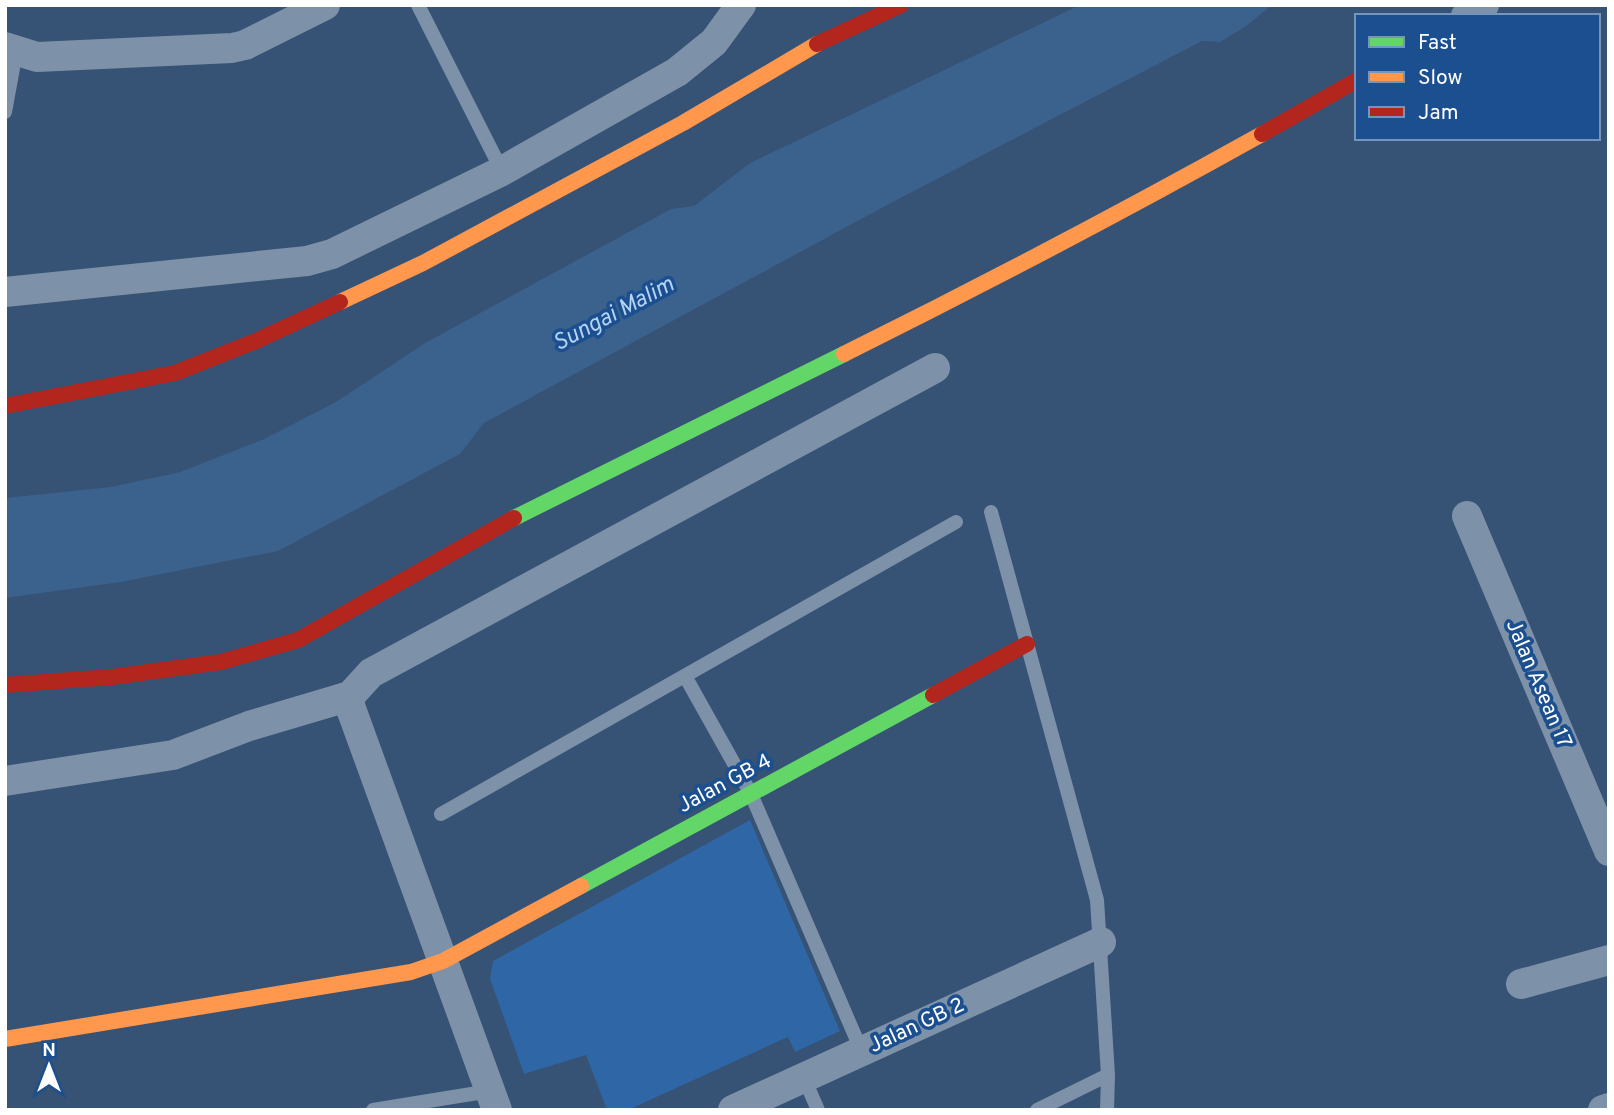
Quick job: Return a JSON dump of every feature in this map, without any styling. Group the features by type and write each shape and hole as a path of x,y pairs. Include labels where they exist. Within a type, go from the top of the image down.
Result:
{"street":[{"path":"11,49 37,57 232,48 245,46 325,5"},
{"path":"5,292 307,261 332,254 502,171 677,72 714,42 741,5"},
{"path":"5,406 175,373 256,341 423,263 683,123 807,48 901,5"},
{"path":"5,685 112,677 221,662 298,640 510,520 1012,270 1128,209 1355,81"},
{"path":"5,780 173,755 249,726 350,696 370,673 935,368"},
{"name":"Jalan Asean 17","path":"1467,516 1609,851"},
{"name":"Jalan GB 4","path":"5,1039 411,972 443,961 1027,645"},
{"path":"350,696 350,706 493,1100"},
{"name":"Jalan GB 2","path":"733,1110 1101,942"},
{"path":"1521,984 1609,960"},
{"path":"1603,1110 1609,1108"}],"lane":[{"path":"418,5 502,171"},
{"path":"5,112 11,49"},
{"path":"991,512 1097,900 1108,1076 1107,1110"},
{"path":"442,814 956,522"},
{"path":"685,676 751,794 862,1052"},
{"path":"1037,1110 1108,1076"},
{"path":"804,1078 818,1110"},
{"path":"373,1110 493,1100"}],"shaded area":[{"path":"750,820 840,1031 795,1052 788,1037 628,1110 607,1110 586,1055 524,1074 490,979 493,961"}],"water":[{"name":"Sungai Malim","path":"1080,5 1272,5 1245,27 1220,42 1202,41 889,204 484,423 460,454 278,551 121,582 5,598 5,498 111,487 180,472 264,439 336,402 425,343 671,209 694,206 750,163"}],"traffic: fast":[{"path":"514,518 844,354"},
{"path":"581,886 933,695"}],"traffic: slow":[{"path":"340,302 423,263 683,123 817,44"},
{"path":"844,354 1054,247 1262,134"},
{"path":"5,1039 411,972 443,961 581,886"}],"traffic: jam":[{"path":"817,44 901,5"},
{"path":"1262,134 1355,81"},
{"path":"5,406 175,373 256,341 340,302"},
{"path":"5,685 112,677 221,662 298,640 514,518"},
{"path":"933,695 1027,644"}]}
